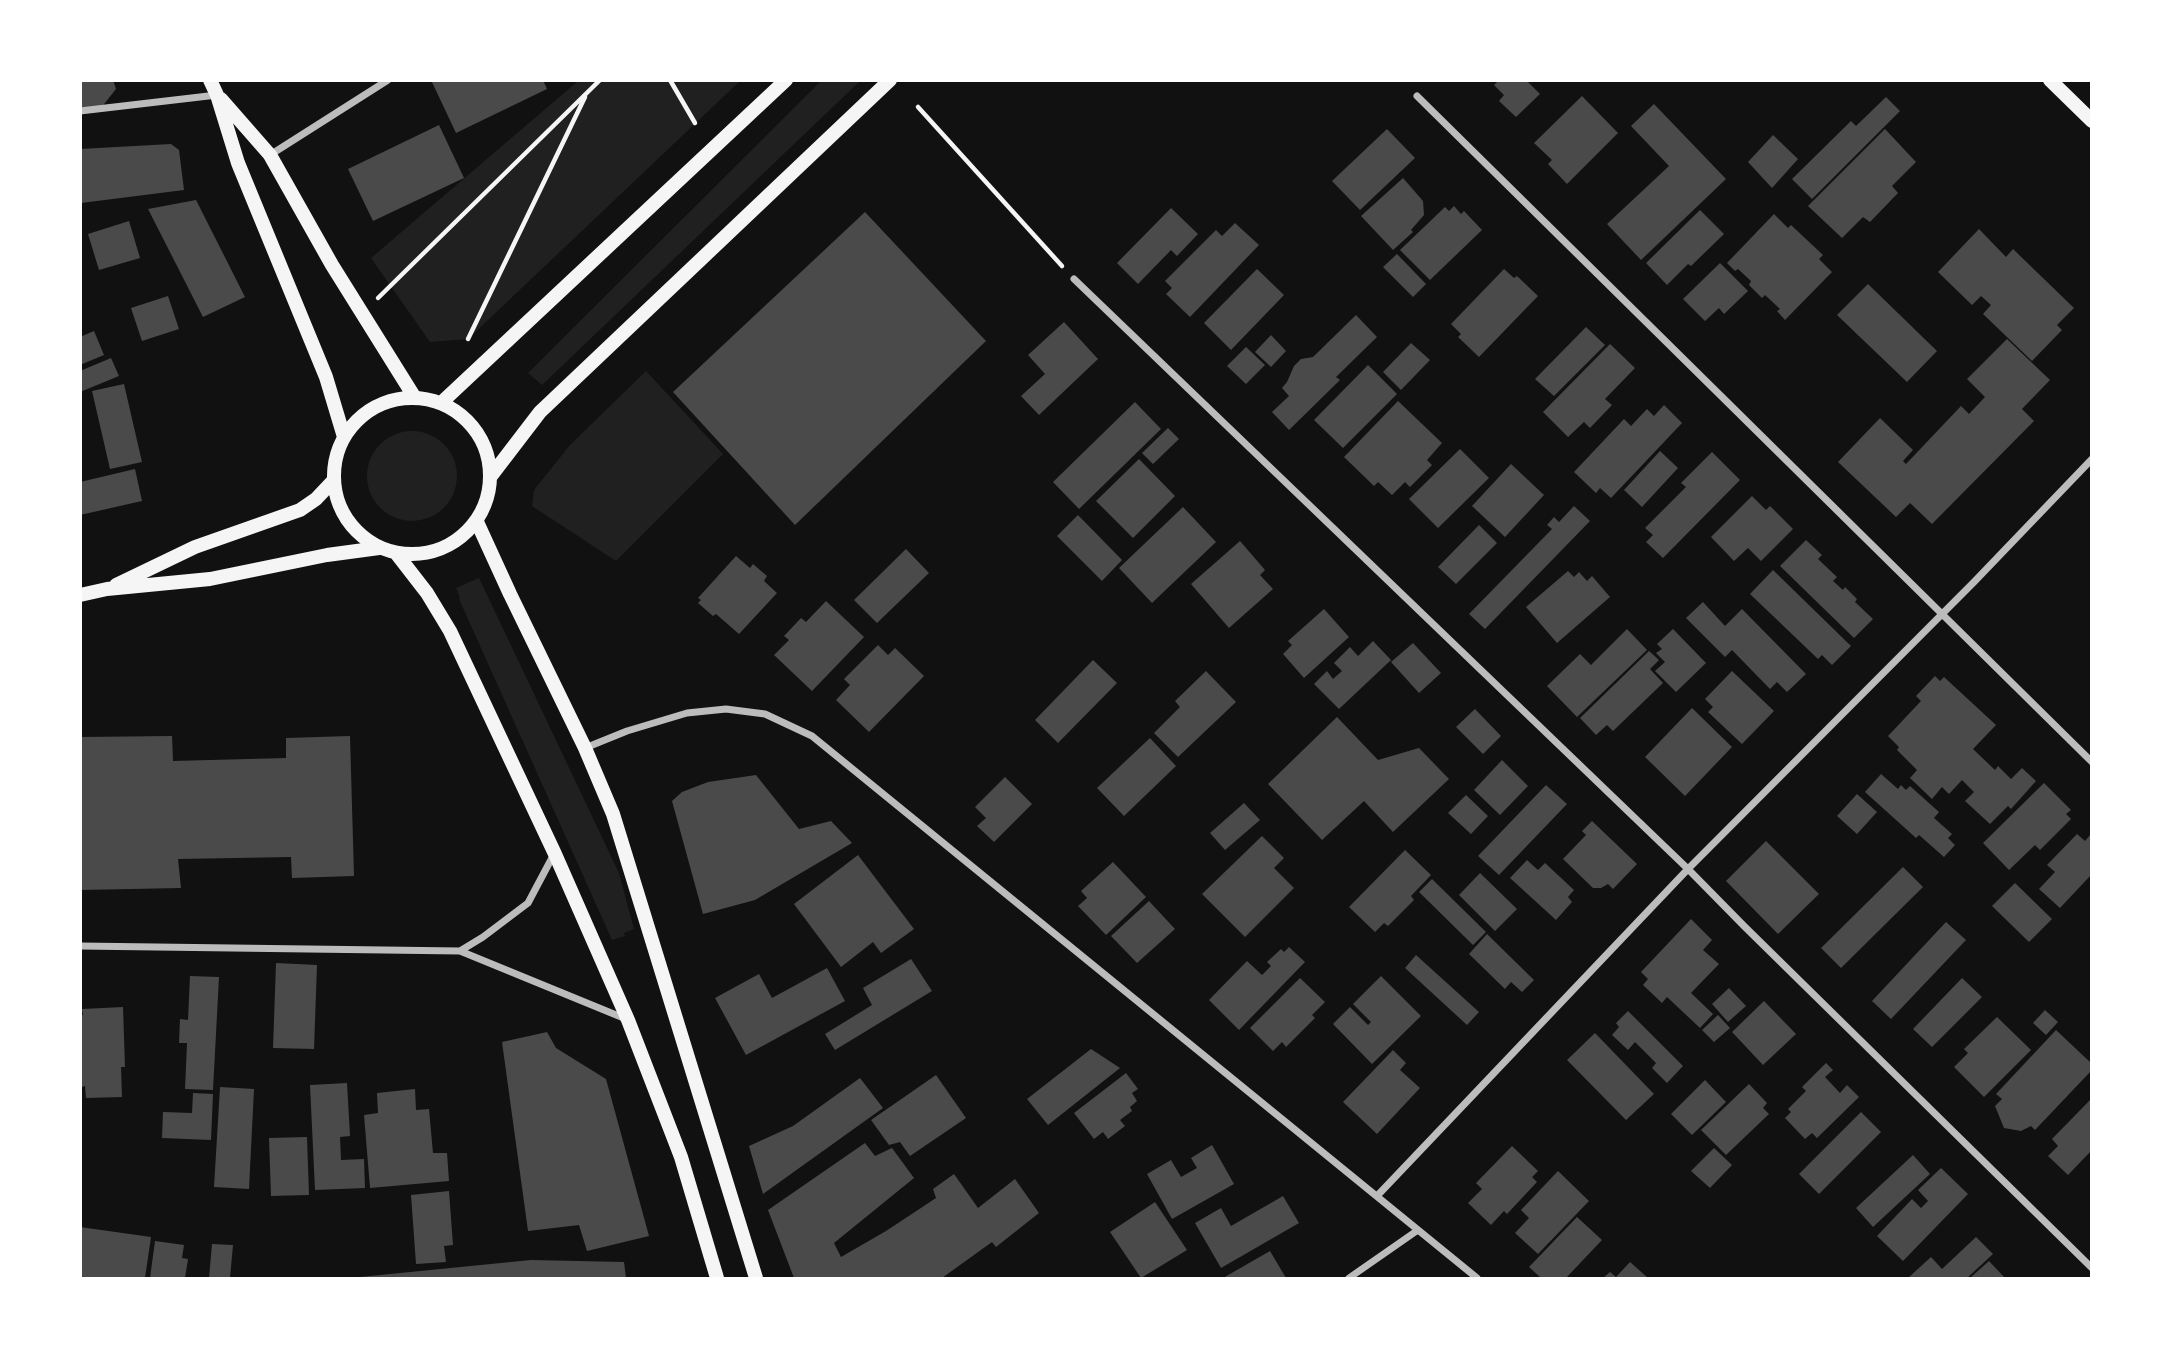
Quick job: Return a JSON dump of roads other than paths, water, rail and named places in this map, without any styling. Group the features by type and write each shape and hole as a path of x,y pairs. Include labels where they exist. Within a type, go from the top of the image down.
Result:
{"main road":[{"path":"210,80 238,163 326,377 344,437"},
{"path":"441,403 786,80"},
{"path":"492,476 540,412 890,80"},
{"path":"2050,80 2091,121"},
{"path":"217,95 270,155 362,315 415,398"},
{"path":"415,398 441,403 462,415 478,432 488,453 492,476 488,500 477,522 461,538 441,550 419,555 379,548 361,537 347,521 337,502 333,481 336,458 344,437 357,420 374,407 394,400 415,398"},
{"path":"107,589 195,547 300,510 316,499 333,481"},
{"path":"477,522 585,748 613,814 756,1279"},
{"path":"80,595 107,589 210,579 327,555 379,548"},
{"path":"396,553 427,593 450,631 555,854 628,1020 681,1157 717,1279"}],"street":[{"path":"270,155 388,80"},
{"path":"80,111 217,95"},
{"path":"1417,96 2091,762"},
{"path":"1074,279 1688,869 2091,1268"},
{"path":"1377,1196 1688,869 1941,614 2091,458"},
{"path":"585,748 687,713 726,709 765,714 811,736 1477,1279"},
{"path":"460,951 528,903 555,854"},
{"path":"80,946 460,951 628,1020"},
{"path":"1349,1279 1418,1230"}]}
